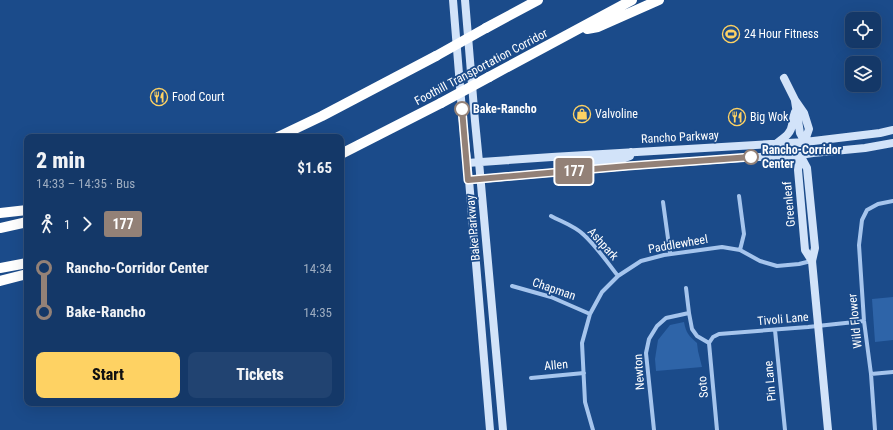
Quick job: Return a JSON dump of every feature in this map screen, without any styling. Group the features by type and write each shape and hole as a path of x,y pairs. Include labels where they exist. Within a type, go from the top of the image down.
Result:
{"highway":[{"path":"486,28 530,0"},
{"path":"284,134 322,116 436,56 538,0"},
{"name":"Foothill Transportation Corridor","path":"344,152 441,103 632,0"},
{"path":"572,33 598,26 659,0"},
{"path":"0,213 24,210"},
{"path":"0,228 24,223"},
{"path":"0,268 24,264"},
{"path":"0,281 24,275"}],"main road":[{"name":"Bake Parkway","path":"453,0 490,430"},
{"name":"Bake Parkway","path":"466,0 475,121 503,430"},
{"path":"784,78 794,100 804,113 810,129 800,155"},
{"path":"794,100 800,133 805,142"},
{"path":"776,143 790,132 793,117 796,111"},
{"name":"Rancho Parkway","path":"467,163 805,142 880,133 893,130"},
{"name":"Rancho Parkway","path":"468,180 628,166 800,155 865,148 893,142"},
{"path":"556,173 577,163 622,159 630,156 631,152"},
{"name":"Greenleaf","path":"800,155 807,168 815,248 812,261 828,430"}],"street":[{"path":"739,196 744,234 740,250"},
{"name":"Wild Flower","path":"875,430 871,374 864,320 859,245 862,220 867,210 878,204 893,201"},
{"path":"663,202 670,254"},
{"name":"Ashpark","path":"551,216 583,234 618,276"},
{"name":"Paddlewheel","path":"593,430 585,402 582,343 590,314 602,292 618,276 641,261 670,254 722,247 740,250 760,261 777,266 812,261"},
{"name":"Chapman","path":"512,286 551,297 590,314"},
{"path":"686,288 692,329 697,336 709,343"},
{"name":"Newton","path":"654,430 646,353 649,339 657,326 666,318 689,313"},
{"name":"Tivoli Lane","path":"709,343 713,337 719,334 818,326 864,320"},
{"name":"Pin Lane","path":"775,330 785,430"},
{"name":"Soto","path":"709,343 717,430"},
{"path":"871,374 893,372"},
{"name":"Allen","path":"531,378 584,373"}],"shaded area":[{"path":"893,297 893,340 875,342 872,299"},
{"path":"684,322 688,334 697,343 702,367 656,371 655,359 658,340 670,325"}],"bus line":[{"name":"177","path":"462,109 468,180 751,157"}],"place":[{"name":"24 Hour Fitness","path":"731,34"},
{"name":"Food Court","path":"159,97"},
{"name":"Bake-Rancho","path":"462,109"},
{"name":"Valvoline","path":"582,114"},
{"name":"Big Wok","path":"737,117"},
{"name":"Rancho-Corridor Center","path":"751,157"}]}
